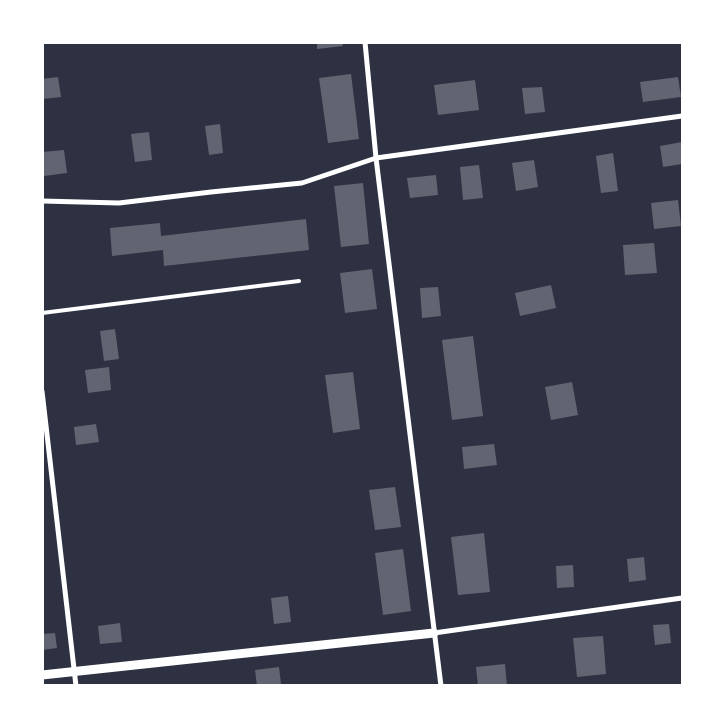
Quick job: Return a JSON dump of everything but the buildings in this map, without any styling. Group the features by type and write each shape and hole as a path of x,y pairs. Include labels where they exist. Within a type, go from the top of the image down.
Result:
{"street":[{"path":"365,42 376,158 441,686"},
{"path":"42,201 119,203 302,183 376,158 682,116"},
{"path":"42,391 76,686"},
{"path":"42,675 434,632 682,598"}],"lane":[{"path":"42,313 299,281"}]}
